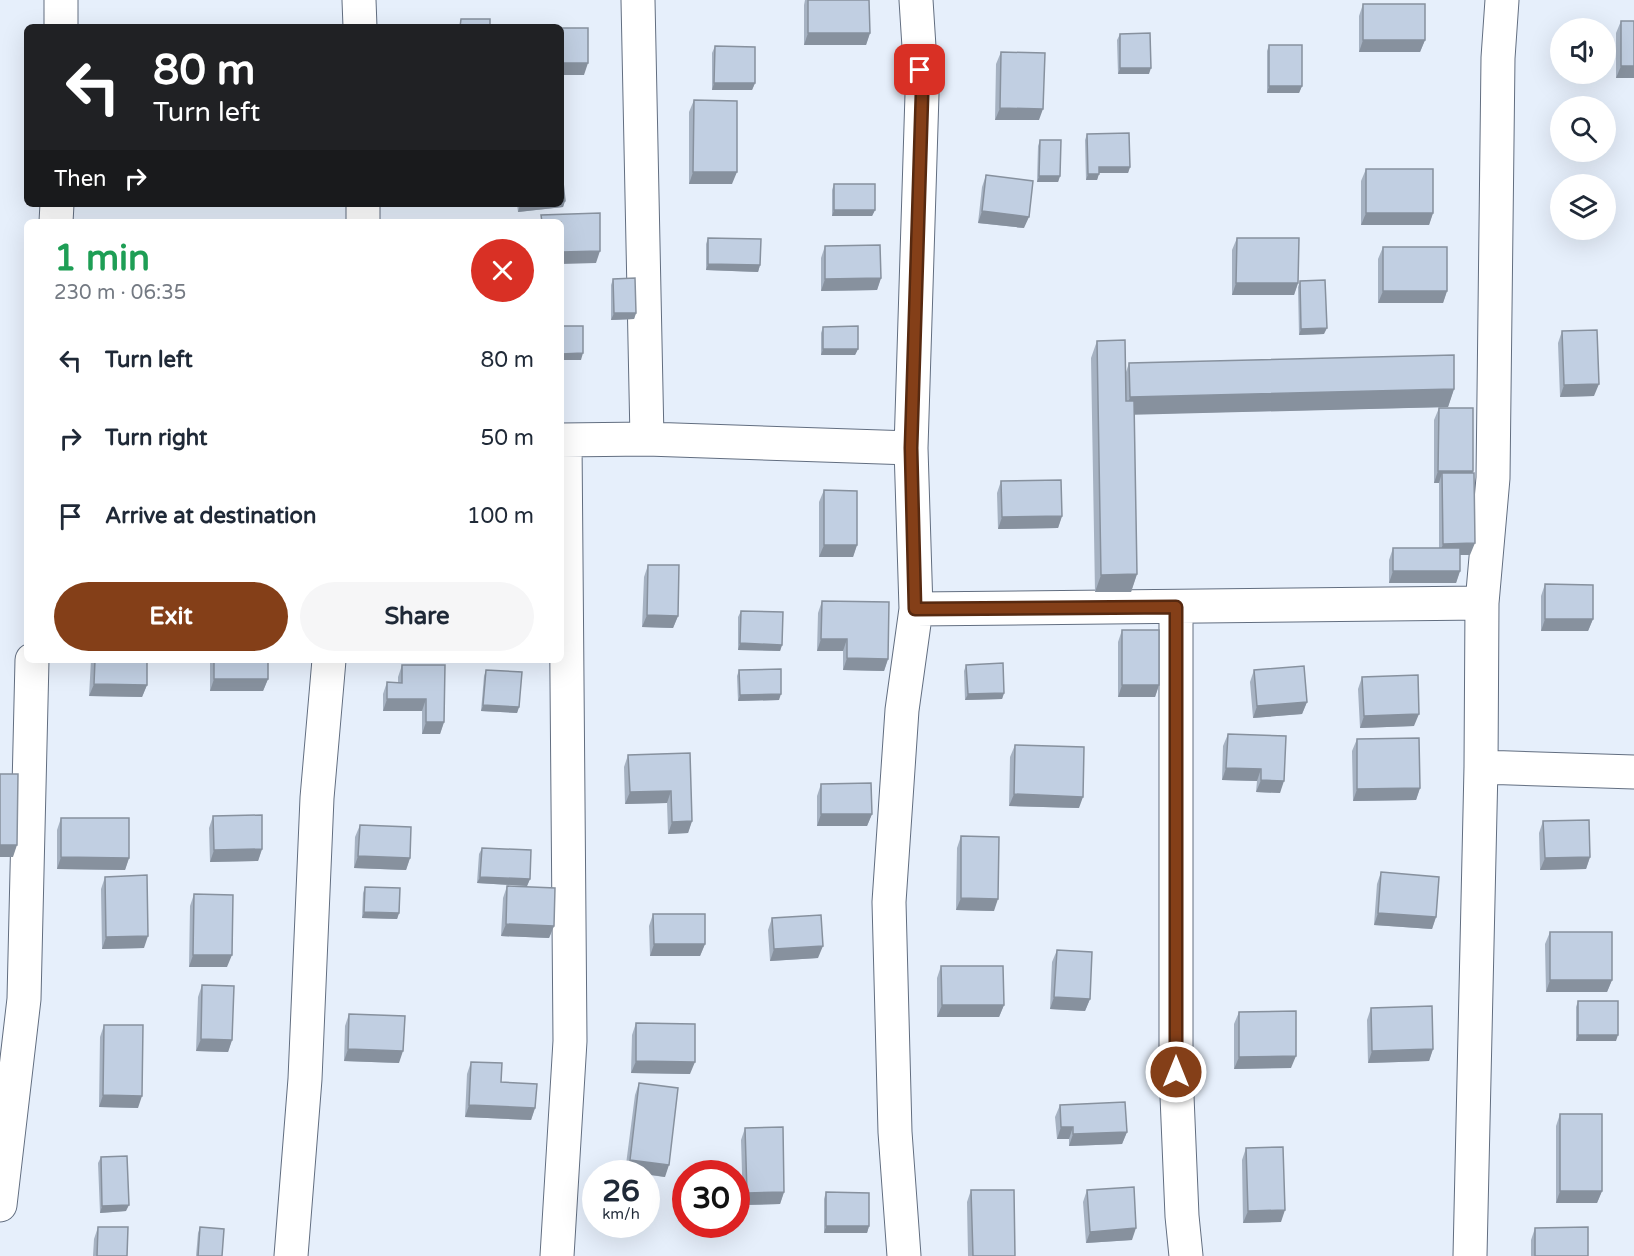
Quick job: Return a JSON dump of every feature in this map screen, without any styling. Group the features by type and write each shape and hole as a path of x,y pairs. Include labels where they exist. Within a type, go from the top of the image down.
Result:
{"street":[{"path":"61,0 61,24"},
{"path":"359,0 360,24"},
{"path":"638,0 647,439"},
{"path":"904,1256 896,1132 889,902 902,710 915,609 911,448 922,94 916,0"},
{"path":"1470,1256 1481,767 1482,603 1493,478 1498,58 1502,0"},
{"path":"564,440 647,439 911,448"},
{"path":"557,1256 570,1041 564,526"},
{"path":"915,609 1482,603"},
{"path":"1176,607 1176,1072 1182,1216 1186,1256"},
{"path":"0,1205 24,999 32,663"},
{"path":"291,1256 305,1079 317,798 329,663"},
{"path":"1481,767 1634,772"}],"building":[{"path":"808,0 869,0 870,33 808,33"},
{"path":"1363,4 1425,4 1425,40 1363,40"},
{"path":"461,19 490,19 490,24 460,24"},
{"path":"1621,21 1634,21 1634,66 1621,66"},
{"path":"564,28 588,28 588,63 564,63"},
{"path":"1150,33 1151,68 1120,68 1120,34"},
{"path":"1269,45 1302,45 1302,86 1269,86"},
{"path":"715,46 755,47 755,83 714,83"},
{"path":"1001,52 1045,53 1043,109 1000,108"},
{"path":"694,100 737,101 737,172 693,172"},
{"path":"1129,133 1130,167 1099,167 1099,174 1088,174 1087,134"},
{"path":"1040,140 1061,140 1060,176 1039,176"},
{"path":"1366,169 1433,169 1433,213 1366,213"},
{"path":"986,175 1033,181 1029,217 982,211"},
{"path":"834,184 875,184 875,210 834,210"},
{"path":"600,213 600,251 564,252 564,219 542,219 541,215"},
{"path":"708,238 761,239 760,265 708,264"},
{"path":"1237,238 1299,238 1298,283 1236,283"},
{"path":"880,245 881,278 825,279 825,246"},
{"path":"1383,247 1447,247 1447,291 1383,291"},
{"path":"635,278 636,313 614,313 613,279"},
{"path":"1325,280 1327,328 1301,329 1300,281"},
{"path":"564,326 583,326 583,353 564,354"},
{"path":"858,326 858,349 823,349 823,327"},
{"path":"1597,330 1599,384 1564,385 1562,331"},
{"path":"1125,340 1126,401 1134,401 1137,574 1101,575 1097,341"},
{"path":"1454,355 1454,389 1130,397 1129,363"},
{"path":"1439,408 1473,408 1473,471 1438,471"},
{"path":"1442,473 1474,473 1475,543 1443,544"},
{"path":"1061,480 1062,516 1002,517 1001,481"},
{"path":"824,490 857,491 857,545 824,545"},
{"path":"1393,548 1460,548 1460,571 1393,571"},
{"path":"648,565 679,565 678,616 647,615"},
{"path":"1545,584 1593,585 1593,619 1545,619"},
{"path":"822,601 889,602 888,659 847,658 847,639 821,639"},
{"path":"741,611 783,612 782,645 740,643"},
{"path":"1122,630 1159,630 1159,685 1122,685"},
{"path":"95,663 147,663 147,685 94,684"},
{"path":"214,663 268,663 268,679 214,679"},
{"path":"1003,663 1004,693 968,694 966,665"},
{"path":"402,665 445,665 444,722 426,722 426,699 387,699 387,682 402,683"},
{"path":"1304,666 1307,702 1257,706 1254,670"},
{"path":"781,669 781,694 740,695 739,670"},
{"path":"486,670 522,672 519,707 483,705"},
{"path":"1418,675 1419,714 1364,716 1362,677"},
{"path":"1228,734 1286,736 1284,781 1261,780 1261,769 1226,768"},
{"path":"1419,738 1420,788 1357,789 1357,739"},
{"path":"1015,745 1084,747 1083,797 1014,794"},
{"path":"690,753 692,821 672,822 671,791 630,792 628,755"},
{"path":"0,774 18,774 17,845 0,845"},
{"path":"871,783 872,814 821,814 821,784"},
{"path":"262,815 262,849 214,850 213,816"},
{"path":"61,818 129,818 129,858 61,857"},
{"path":"1589,820 1590,857 1545,858 1543,821"},
{"path":"360,825 411,827 410,858 358,856"},
{"path":"961,836 999,837 998,899 961,898"},
{"path":"482,848 531,850 530,879 480,877"},
{"path":"1381,872 1439,877 1436,917 1378,913"},
{"path":"147,875 148,936 106,937 105,877"},
{"path":"507,886 555,888 554,926 506,924"},
{"path":"365,887 400,888 399,913 364,912"},
{"path":"194,894 233,895 232,955 193,955"},
{"path":"653,914 705,914 705,944 654,944"},
{"path":"821,915 823,946 774,949 772,918"},
{"path":"1550,932 1612,932 1612,980 1550,980"},
{"path":"1057,950 1092,952 1090,999 1054,997"},
{"path":"941,966 1003,966 1004,1005 942,1005"},
{"path":"202,985 234,986 232,1040 201,1039"},
{"path":"1578,1001 1618,1001 1618,1035 1578,1035"},
{"path":"1432,1006 1433,1049 1372,1051 1371,1008"},
{"path":"1296,1011 1296,1056 1239,1057 1239,1012"},
{"path":"349,1014 405,1016 403,1051 348,1049"},
{"path":"636,1023 695,1024 695,1062 636,1061"},
{"path":"104,1025 143,1025 142,1096 103,1095"},
{"path":"471,1062 502,1063 501,1082 537,1084 535,1108 469,1105"},
{"path":"639,1083 678,1088 669,1165 660,1164 660,1160 630,1160"},
{"path":"1125,1102 1127,1132 1073,1134 1073,1127 1061,1127 1060,1105"},
{"path":"1560,1114 1602,1114 1602,1191 1560,1191"},
{"path":"783,1127 784,1192 750,1193 750,1160 746,1160 745,1128"},
{"path":"1283,1147 1285,1210 1248,1211 1246,1148"},
{"path":"127,1156 129,1205 102,1206 101,1157"},
{"path":"1134,1187 1136,1228 1090,1232 1087,1190"},
{"path":"971,1190 1014,1190 1015,1256 973,1256"},
{"path":"826,1192 869,1193 869,1226 826,1226"},
{"path":"98,1227 128,1227 127,1256 97,1256"},
{"path":"200,1227 224,1229 222,1256 198,1256"},
{"path":"1588,1227 1588,1256 1535,1256 1535,1228"}],"route":[{"path":"920,70 922,94 911,448 915,609 1176,607 1176,1072"}]}
